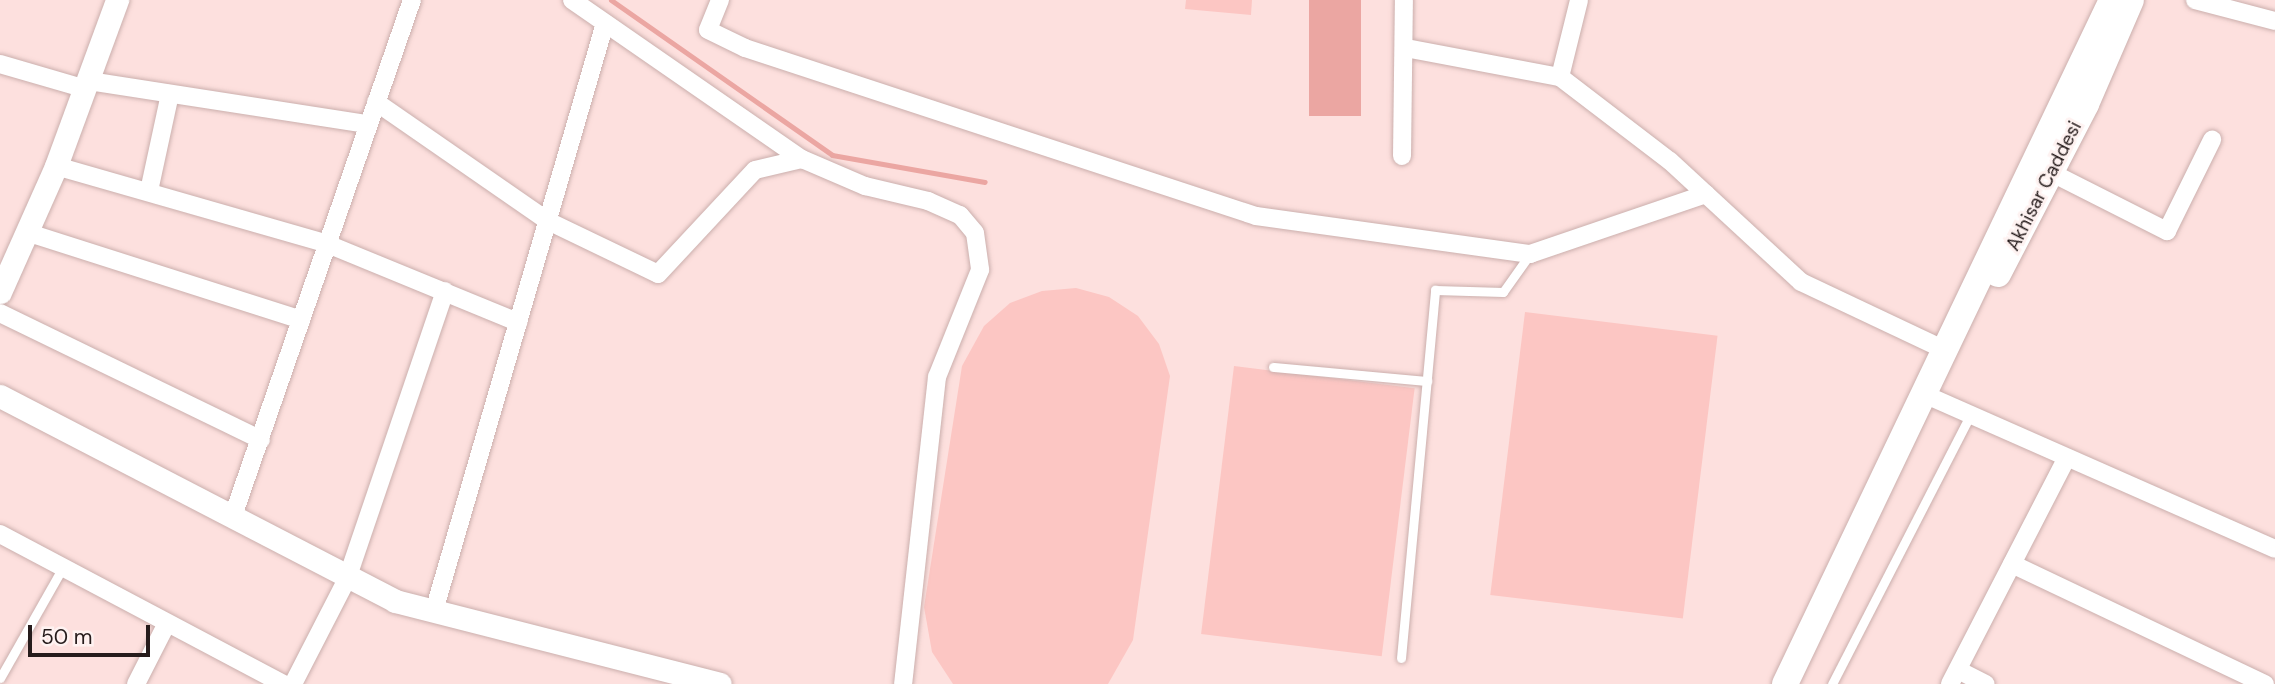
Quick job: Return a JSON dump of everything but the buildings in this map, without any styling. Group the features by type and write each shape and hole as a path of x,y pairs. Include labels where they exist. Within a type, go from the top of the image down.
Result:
{"main road":[{"path":"2042,168 2112,0"},
{"name":"Akhisar Caddesi","path":"1785,684 1943,356 1956,353 2042,168 2131,0"}],"street":[{"path":"233,516 366,124 412,0"},
{"path":"572,0 802,159 865,186 929,201 960,215 975,233 980,270 937,377 903,684"},
{"path":"720,0 708,30 745,48 1256,216 1530,254 1706,194"},
{"path":"1402,156 1406,48 1404,0"},
{"path":"1560,77 1579,0"},
{"path":"2196,0 2275,21"},
{"path":"0,292 56,166 87,85 111,1"},
{"path":"434,611 605,23"},
{"path":"1406,48 1560,77 1706,194 1801,282 1943,356"},
{"path":"0,64 87,85 170,94 366,124"},
{"path":"149,191 170,94"},
{"path":"376,102 548,220 658,274 755,170 802,159"},
{"path":"2042,168 2167,231 2212,140"},
{"path":"56,166 325,243 518,322"},
{"path":"26,233 301,320"},
{"path":"293,684 347,579 444,291"},
{"path":"0,313 261,440"},
{"path":"1926,395 2065,461 2275,549"},
{"path":"0,396 233,516 347,579 434,611 720,684"},
{"path":"1986,684 1954,677 2065,461"},
{"path":"0,534 166,625 283,684"},
{"path":"2012,564 2264,684"},
{"path":"136,684 166,625"}],"lane":[{"path":"1401,658 1435,290 1503,292 1530,254"},
{"path":"1273,367 1427,381"},
{"path":"1832,684 1969,417"},
{"path":"0,678 63,567"}],"shaded area":[{"path":"1186,0 1252,0 1251,15 1185,9"},
{"path":"1309,0 1361,0 1361,116 1309,116"},
{"path":"1076,288 1109,297 1138,316 1159,344 1170,376 1133,640 1108,684 953,684 932,652 924,607 962,366 984,326 1010,303 1042,291"},
{"path":"1525,312 1718,336 1683,619 1490,595"},
{"path":"1234,366 1415,388 1382,656 1201,634"}],"waterway":[{"path":"611,0 832,155 985,182"}]}
